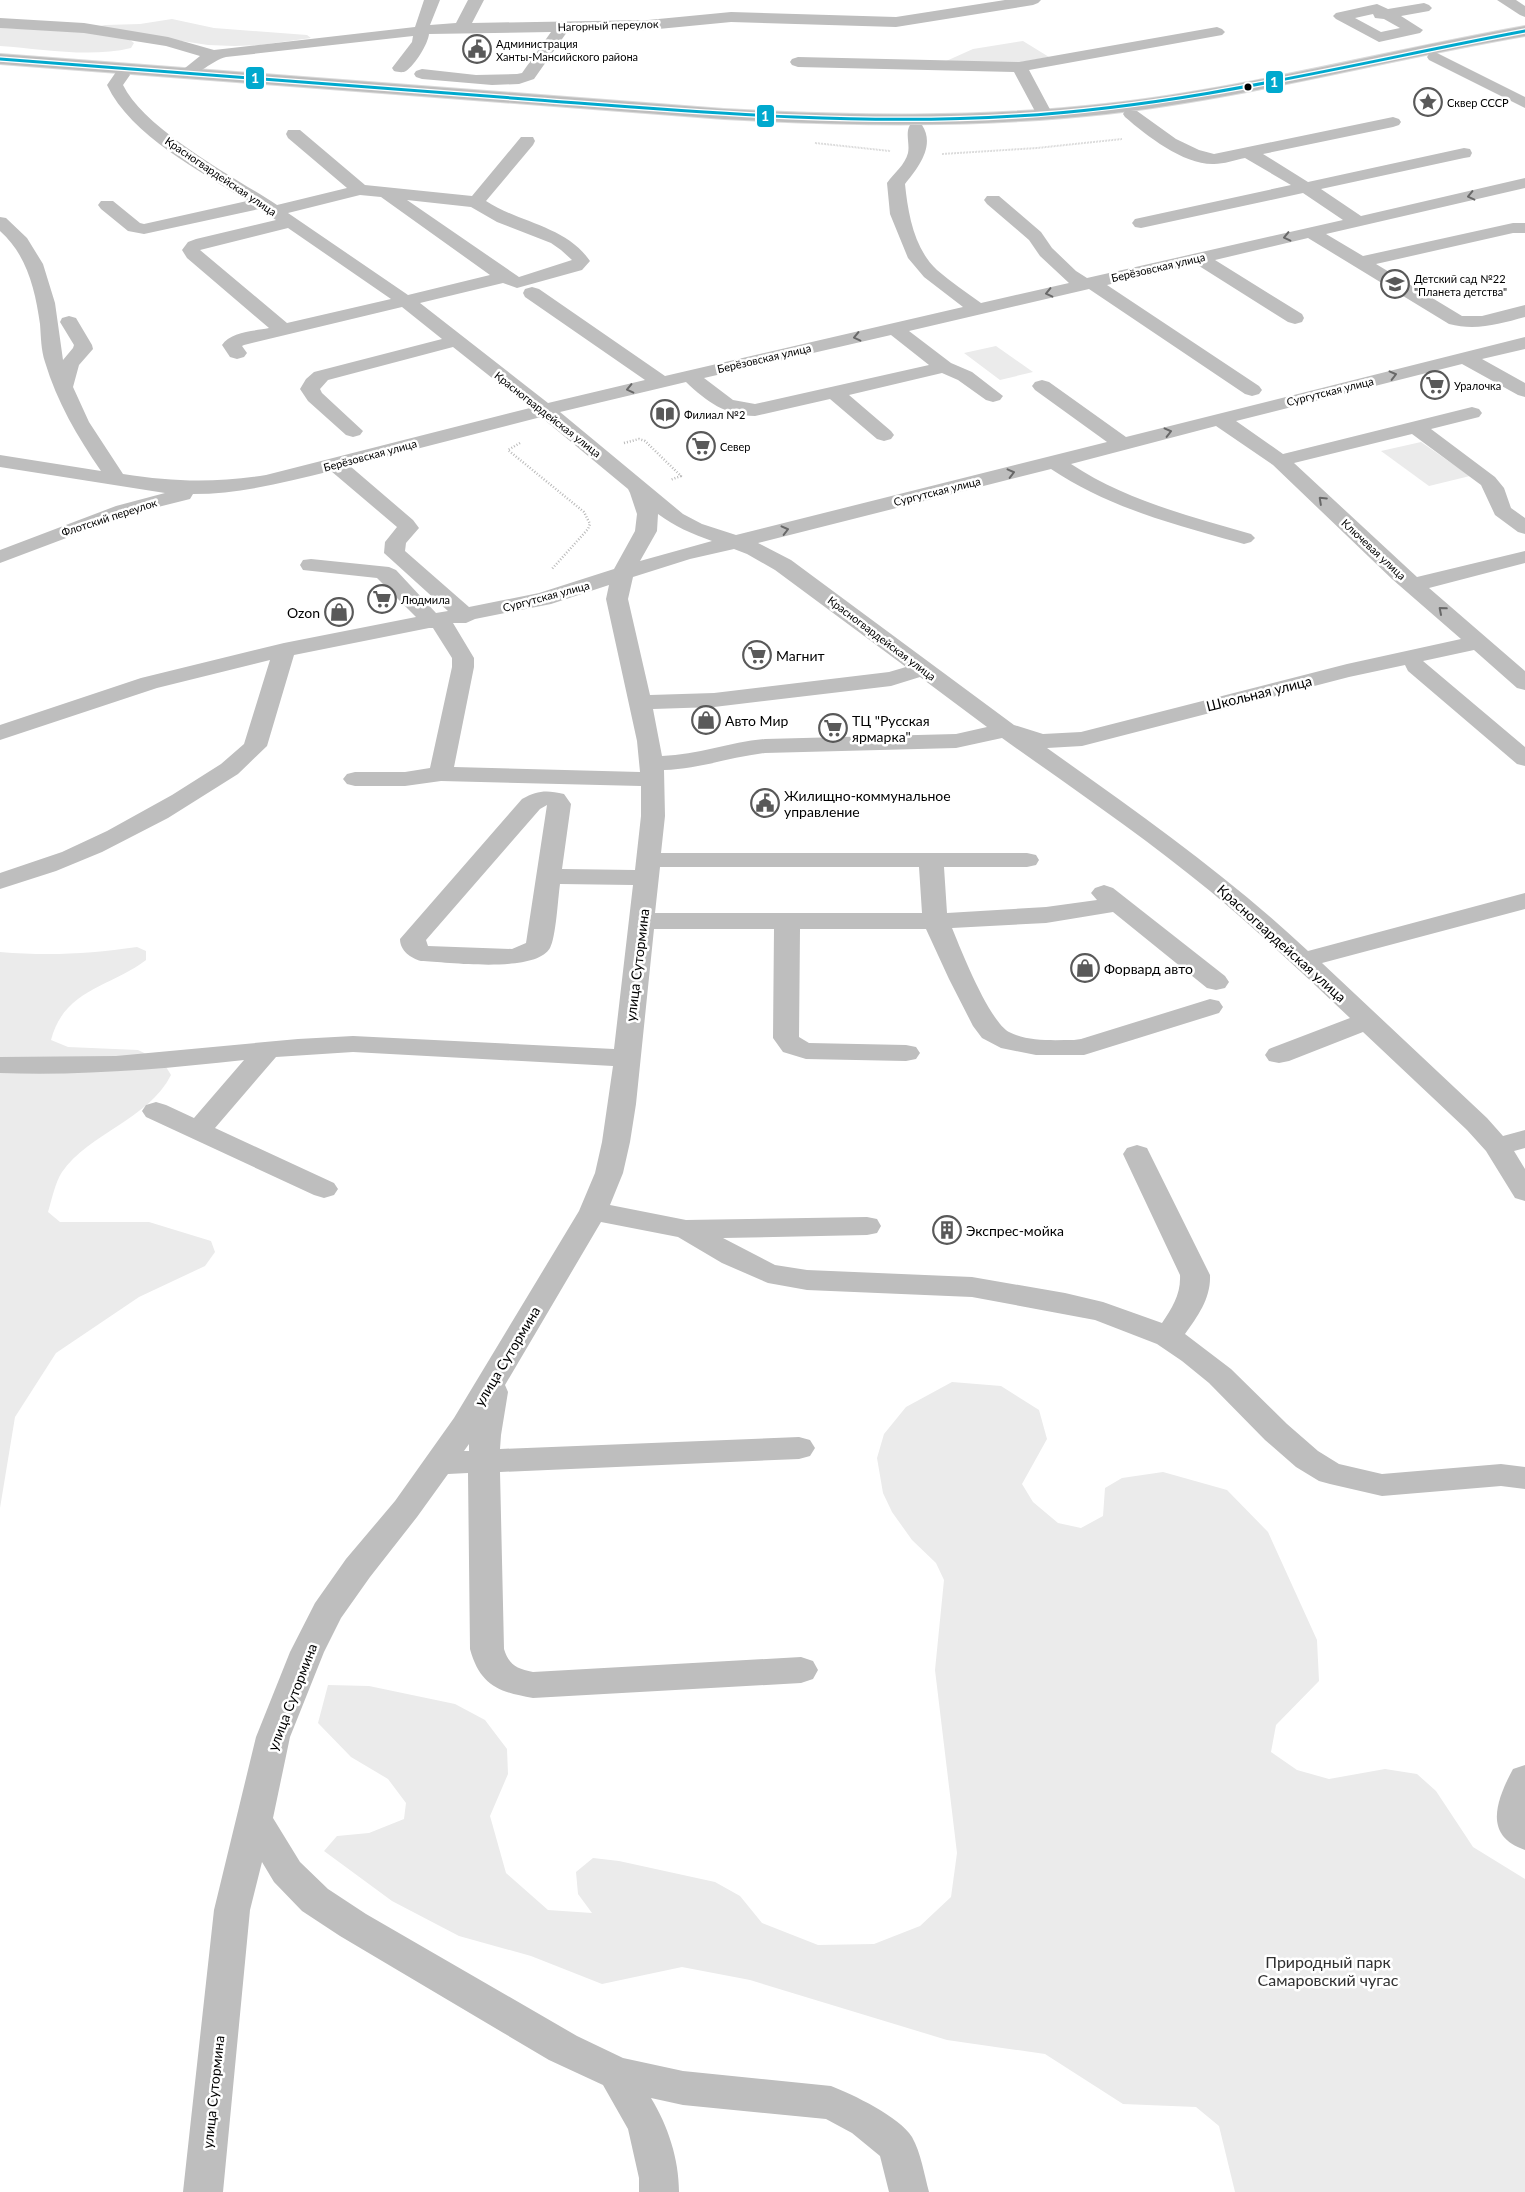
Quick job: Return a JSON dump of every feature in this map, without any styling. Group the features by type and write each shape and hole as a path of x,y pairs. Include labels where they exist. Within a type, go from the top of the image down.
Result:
{"street":[{"path":"400,68 420,43 425,14 432,0"},
{"path":"462,27 476,0"},
{"name":"Нагорный переулок","path":"188,72 205,59 214,55 423,30 462,27 562,28 648,24 731,17 896,22 1033,0"},
{"path":"1505,0 1525,12"},
{"path":"1382,15 1424,8"},
{"path":"1386,36 1382,32 1398,27 1377,10 1341,16 1352,22 1386,36 1428,53 1525,103"},
{"path":"0,23 84,28 158,40 214,55"},
{"path":"422,74 504,80 523,79 528,76 562,28"},
{"path":"0,67 730,123 830,128 916,129 1010,126 1131,114 1250,94 1525,31"},
{"path":"798,62 1019,67 1217,32"},
{"path":"0,58 804,119 912,121 1044,115 1153,103 1428,53 1525,40"},
{"path":"1019,67 1044,115"},
{"name":"Красногвардейская улица","path":"122,75 115,85 120,99 140,119 168,141 405,301 594,450 638,488 686,523 738,542 783,565 1006,730 1177,853 1225,891 1304,960 1478,1124 1497,1146 1525,1192"},
{"path":"1131,114 1144,125 1198,157 1214,159 1393,122"},
{"path":"916,129 918,153 896,183 899,214 910,245 923,266 977,309"},
{"path":"294,134 360,190"},
{"path":"476,202 527,141"},
{"path":"1249,153 1357,221"},
{"path":"1141,223 1464,153"},
{"name":"Берёзовская улица","path":"0,461 117,480 190,489 221,488 279,478 543,410 689,375 1357,221 1523,186"},
{"path":"107,206 134,227 144,229 360,190 476,202 497,215 553,238 574,251 581,260 576,266 517,283 386,193"},
{"path":"993,200 1035,236 1046,252 1070,275 1089,284 1252,390"},
{"path":"0,222 24,244 36,268 45,294 52,351 63,387 90,439 117,480"},
{"path":"283,330 193,254 192,250 194,246 202,243 290,222"},
{"path":"1360,262 1513,228 1525,228"},
{"path":"1310,232 1463,322 1480,322 1525,311"},
{"path":"1199,258 1295,318"},
{"path":"237,353 232,348 233,343 505,276"},
{"path":"532,292 661,382"},
{"path":"63,387 70,364 84,349 69,322"},
{"path":"894,328 944,367 965,376 993,396"},
{"path":"353,431 315,397 310,389 313,383 321,376 455,341"},
{"name":"Сургутская улица","path":"0,733 149,683 284,650 436,622 543,599 684,554 738,542 1525,343"},
{"path":"1465,358 1493,374 1525,385"},
{"path":"689,375 725,406 742,410 756,410 944,367"},
{"path":"1506,379 1525,391"},
{"path":"1042,386 1123,444"},
{"path":"834,392 884,435"},
{"path":"1280,461 1472,413"},
{"name":"Ключевая улица","path":"1219,419 1280,461 1413,585 1525,683"},
{"path":"1416,428 1488,481 1494,488 1502,511 1525,528"},
{"path":"1055,462 1084,483 1117,498 1244,538"},
{"path":"336,464 406,524 408,528 405,534 394,542 394,554 466,616"},
{"name":"Флотский переулок","path":"0,557 123,510 162,499 221,488"},
{"name":"улица Сутормина","path":"203,2192 232,1910 256,1819 273,1737 311,1644 327,1612 353,1575 406,1509 466,1426 593,1211 609,1173 616,1142 653,816 652,771 640,702 617,599 623,573 644,536 648,524 646,504 638,488"},
{"path":"1413,585 1525,557"},
{"path":"311,565 381,572 388,575 436,622 463,658 463,667 441,774"},
{"name":"Школьная улица","path":"1040,742 1058,743 1082,739 1347,671 1479,642"},
{"path":"0,882 58,863 130,830 224,774 244,758 255,746 284,650"},
{"path":"1416,666 1525,759"},
{"path":"640,702 714,700 891,679 924,669"},
{"path":"355,779 405,779 441,774 652,771 745,748 956,741 1006,730"},
{"name":"Красногвардейская улица","path":"1006,730 1040,742"},
{"path":"543,797 555,799 559,804 548,876 538,946 532,951 514,957 422,953 412,944 413,939 531,804 543,797"},
{"path":"931,859 936,921 984,1024 991,1032 1010,1042 1069,1049 1210,1007"},
{"path":"548,876 648,869 931,859 1027,860"},
{"path":"642,920 936,921 1046,915 1111,898 1216,982"},
{"path":"1304,960 1525,901"},
{"path":"787,921 786,1038 793,1046 806,1052 906,1053"},
{"path":"1279,1054 1367,1021"},
{"path":"0,1065 38,1067 132,1063 314,1045 362,1044 626,1058"},
{"path":"198,1130 268,1050"},
{"path":"156,1111 324,1189"},
{"path":"1497,1146 1525,1139"},
{"path":"1137,1154 1194,1276 1196,1285 1192,1298 1168,1337"},
{"path":"593,1211 686,1229 867,1226"},
{"path":"686,1229 732,1256 768,1273 807,1280 972,1287 1065,1303 1103,1312 1168,1337 1220,1376 1276,1432 1308,1459 1330,1474 1382,1485 1501,1475 1525,1478"},
{"path":"498,1370 485,1435 484,1462 487,1649 490,1662 501,1676 513,1682 533,1685 801,1670"},
{"path":"438,1463 799,1448"},
{"path":"1525,1779 1512,1811 1517,1829 1525,1836"},
{"path":"256,1819 287,1872 315,1900 353,1925 563,2048 617,2073 683,2088 831,2103 866,2122 898,2147 909,2192"},
{"path":"617,2073 647,2126 658,2178 659,2192"}],"path":[{"path":"525,440 510,447 508,450 584,512 590,524 588,529 545,577"}],"green space":[{"path":"172,19 214,28 307,35 311,38 260,45 234,46 208,45 149,36 130,40 134,43 131,48 83,53 0,46 0,28 76,31 105,25 140,24"},
{"path":"1023,41 1049,57 1005,65 944,62 973,49"},
{"path":"996,346 1033,372 1000,380 964,353"},
{"path":"1421,442 1470,476 1429,486 1381,451"},
{"path":"137,947 146,951 146,960 78,999 66,1010 57,1023 51,1040 68,1047 138,1050 163,1062 171,1075 161,1090 134,1115 87,1147 73,1159 60,1176 48,1212 60,1222 149,1222 211,1241 215,1252 205,1266 139,1297 56,1353 15,1417 0,1508 0,952 69,954"},
{"name":"Природный парк Самаровский чугас","path":"952,1382 1001,1386 1039,1410 1047,1439 1022,1484 1033,1502 1058,1523 1081,1528 1103,1516 1105,1488 1122,1478 1163,1472 1227,1490 1268,1532 1317,1640 1319,1681 1276,1725 1271,1752 1297,1770 1329,1779 1385,1769 1417,1774 1436,1791 1473,1847 1525,1879 1525,2192 1235,2192 1219,2126 1196,2107 1123,2104 1045,2054 947,2040 750,1980 682,1967 602,1984 531,1956 459,1936 392,1901 324,1851 337,1836 369,1833 404,1819 406,1803 388,1779 351,1757 318,1723 328,1685 369,1686 455,1704 485,1720 507,1749 508,1774 490,1816 506,1873 548,1910 592,1913 578,1894 576,1872 593,1858 619,1861 715,1882 740,1896 762,1923 818,1945 874,1944 920,1926 951,1897 957,1853 935,1670 944,1580 936,1563 912,1540 892,1512 883,1493 877,1458 884,1434 906,1407"}],"transit line":[{"name":"1","path":"0,59 724,114 819,118 962,119 1058,114 1211,94 1525,31"}],"place":[{"name":"Администрация Ханты-Мансийского района","path":"477,49"},
{"name":"Сквер СССР","path":"1428,102"},
{"name":"Детский сад №22 \"Планета детства\"","path":"1395,284"},
{"name":"Уралочка","path":"1435,385"},
{"name":"Филиал №2","path":"665,414"},
{"name":"Север","path":"701,446"},
{"name":"Людмила","path":"382,599"},
{"name":"Ozon","path":"339,612"},
{"name":"Магнит","path":"757,655"},
{"name":"Авто Мир","path":"706,720"},
{"name":"ТЦ \"Русская ярмарка\"","path":"833,728"},
{"name":"Жилищно-коммунальное управление","path":"765,803"},
{"name":"Форвард авто","path":"1085,968"},
{"name":"Экспрес-мойка","path":"947,1230"}]}
